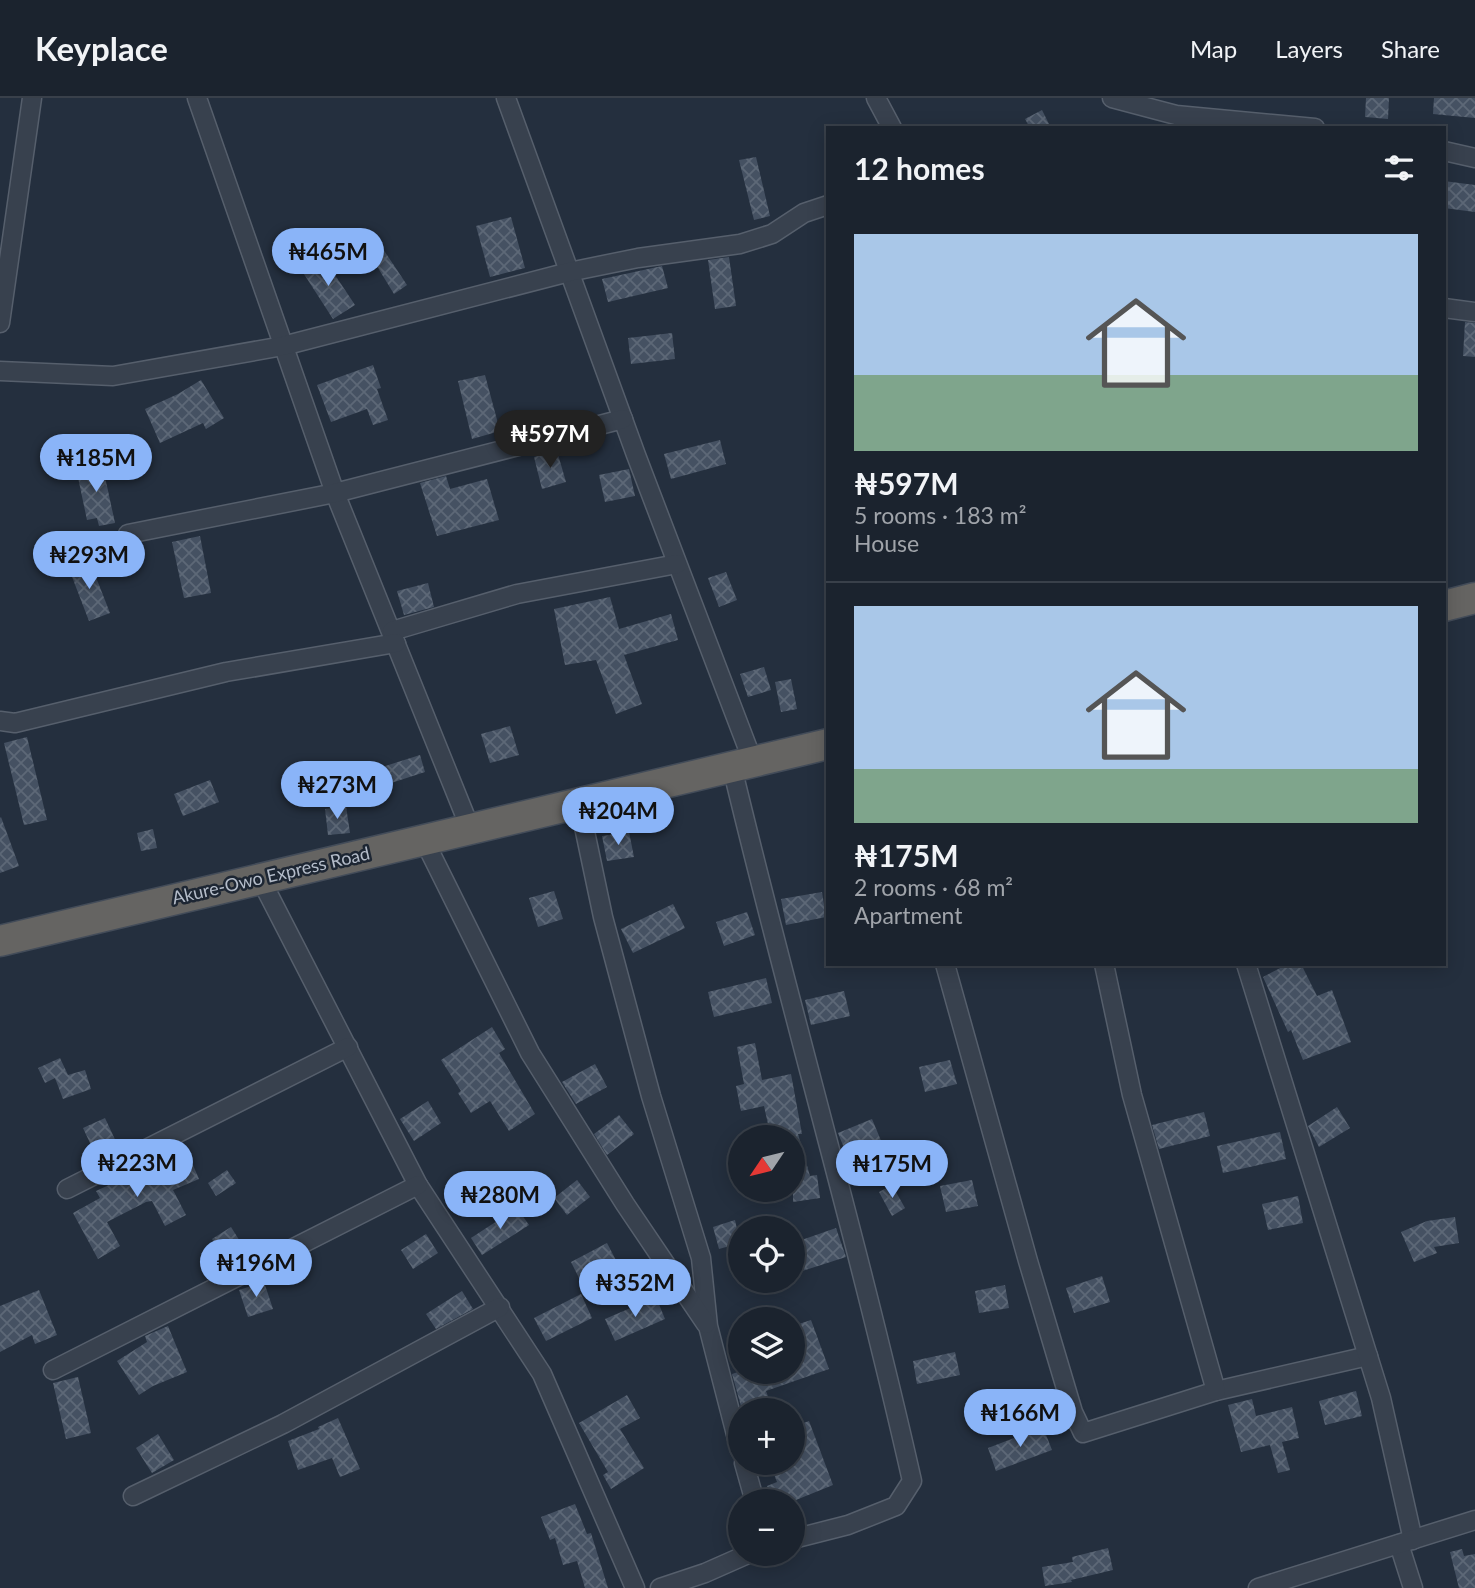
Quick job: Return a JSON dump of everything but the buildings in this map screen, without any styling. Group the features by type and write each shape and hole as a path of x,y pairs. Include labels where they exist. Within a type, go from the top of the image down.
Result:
{"highway":[{"path":"1446,605 1475,598"},
{"name":"Akure-Owo Express Road","path":"0,941 826,744"}],"street":[{"path":"0,323 32,98"},
{"path":"197,98 335,493 470,828"},
{"path":"506,98 677,564 742,765 816,1104 877,1327 912,1481 896,1506 848,1525 805,1536"},
{"path":"878,98 891,126"},
{"path":"1112,98 1176,115 1294,126"},
{"path":"1446,151 1475,158"},
{"path":"0,371 113,376 284,346 569,272 638,258 740,244 772,234 804,213 826,206"},
{"path":"1446,308 1475,312"},
{"path":"128,534 335,493 622,419"},
{"path":"0,722 15,723 226,672 394,637 517,594 677,564"},
{"path":"579,803 603,917 651,1096 701,1258 708,1326 728,1404"},
{"path":"424,840 530,1053 625,1205 708,1326"},
{"path":"260,878 418,1185 542,1374 635,1588"},
{"path":"946,966 1028,1261 1073,1412 1083,1433 1216,1391 1368,1356"},
{"path":"1104,966 1132,1095 1216,1391"},
{"path":"1247,966 1381,1398 1413,1588"},
{"path":"67,1189 348,1047"},
{"path":"53,1370 418,1185"},
{"path":"133,1496 283,1424 500,1307"},
{"path":"1258,1588 1475,1520"},
{"path":"660,1588 728,1563"}]}
